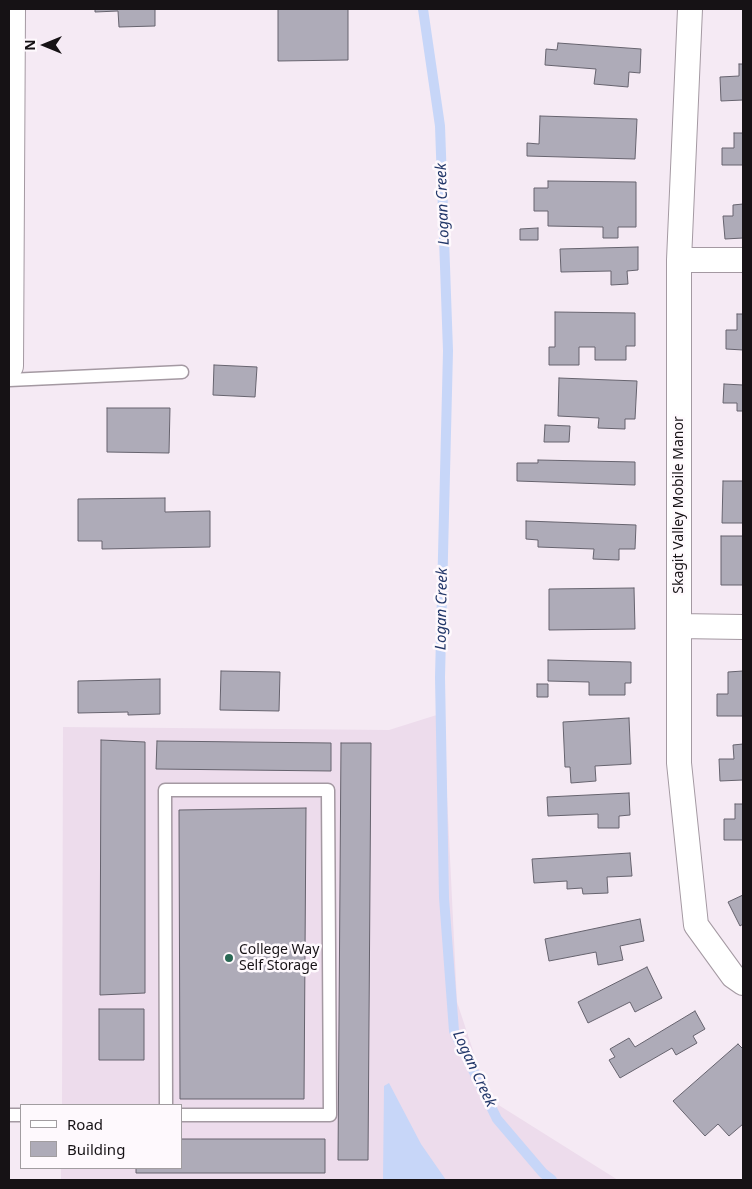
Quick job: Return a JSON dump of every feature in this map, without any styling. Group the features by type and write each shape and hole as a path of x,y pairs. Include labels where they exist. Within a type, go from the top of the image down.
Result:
{"main road":[{"path":"9,366 11,9"}],"street":[{"name":"Skagit Valley Mobile Manor","path":"690,9 679,260 679,763 696,925 733,976 743,983"},
{"path":"679,260 743,260"},
{"path":"679,626 743,626"}],"lane":[{"path":"9,380 182,372"},
{"path":"166,1104 165,790 328,790 330,1115 182,1115"}],"shaded area":[{"path":"443,713 457,1002 489,1099 618,1180 61,1180 61,1169 182,1169 182,1104 62,1104 63,727 389,730"}],"water":[{"path":"389,1083 421,1144 446,1180 383,1180 384,1086"}],"building":[{"path":"95,9 155,9 155,26 119,27 118,11 95,12"},
{"path":"278,9 348,9 348,60 278,61"},
{"path":"558,43 641,49 640,73 629,72 628,87 594,84 596,69 545,65 546,49 557,50"},
{"path":"739,64 743,64 743,100 721,101 720,77 739,76"},
{"path":"540,116 637,119 635,159 527,156 527,143 539,144"},
{"path":"734,133 743,133 743,165 722,165 722,148 734,148"},
{"path":"548,181 636,182 636,227 618,227 618,238 603,238 603,227 548,226 548,211 534,211 534,188 548,188"},
{"path":"743,204 743,238 725,239 723,216 733,216 733,205"},
{"path":"538,228 538,240 520,240 520,229"},
{"path":"638,247 638,270 627,271 628,284 611,285 611,271 561,272 560,249"},
{"path":"555,312 635,313 635,346 626,346 626,360 595,360 595,347 579,347 579,365 549,365 549,347 555,347"},
{"path":"737,314 743,314 743,350 726,349 726,330 737,330"},
{"path":"214,365 257,367 255,397 213,395"},
{"path":"559,378 637,381 635,419 625,419 625,429 598,428 599,418 558,416"},
{"path":"724,384 743,385 743,411 737,411 737,403 723,403"},
{"path":"107,408 170,408 169,453 107,452"},
{"path":"545,425 570,426 569,442 544,442"},
{"path":"538,460 635,462 635,485 517,481 517,463 538,463"},
{"path":"723,481 743,481 743,523 722,523"},
{"path":"165,498 165,512 210,511 210,547 102,549 102,541 78,541 78,499"},
{"path":"526,521 636,525 635,549 619,549 619,560 593,559 594,549 538,547 538,540 526,539"},
{"path":"721,536 743,536 743,585 721,585"},
{"path":"634,588 635,629 549,630 549,589"},
{"path":"548,660 631,662 631,683 625,683 625,695 589,695 589,682 548,681"},
{"path":"221,671 280,672 279,711 220,710"},
{"path":"743,671 743,716 717,716 717,694 728,694 728,672"},
{"path":"160,679 160,714 128,715 128,712 78,713 78,681"},
{"path":"537,684 548,684 548,697 537,697"},
{"path":"629,718 631,764 595,766 596,781 571,783 570,767 565,767 563,722"},
{"path":"101,740 145,742 145,993 100,995"},
{"path":"157,741 331,743 331,771 156,769"},
{"path":"341,743 371,743 368,1160 338,1160"},
{"path":"743,744 743,780 720,781 719,759 734,759 733,745"},
{"path":"629,793 630,815 619,816 619,828 598,828 598,814 548,816 547,797"},
{"path":"735,804 743,804 743,840 724,840 724,819 735,819"},
{"path":"306,808 304,1099 180,1099 179,810"},
{"path":"630,853 632,876 607,877 608,893 583,894 582,888 567,889 567,881 534,883 532,859"},
{"path":"743,895 743,924 740,926 728,902"},
{"path":"640,919 644,941 620,946 623,960 598,965 596,952 549,961 545,939"},
{"path":"647,967 662,998 635,1012 630,1002 588,1023 578,1002"},
{"path":"99,1009 144,1009 144,1060 99,1060"},
{"path":"695,1011 705,1029 693,1036 697,1043 676,1055 672,1048 620,1078 609,1060 615,1057 610,1049 629,1038 635,1047"},
{"path":"738,1044 743,1049 743,1124 729,1136 718,1124 705,1136 673,1101"},
{"path":"182,1139 325,1139 325,1173 136,1173 136,1169 182,1169"}],"waterway":[{"name":"Logan Creek","path":"423,9 440,126 448,351 440,677 444,898 454,1031 497,1119 543,1173 552,1180"}],"place":[{"name":"College Way Self Storage","path":"229,958"}]}
